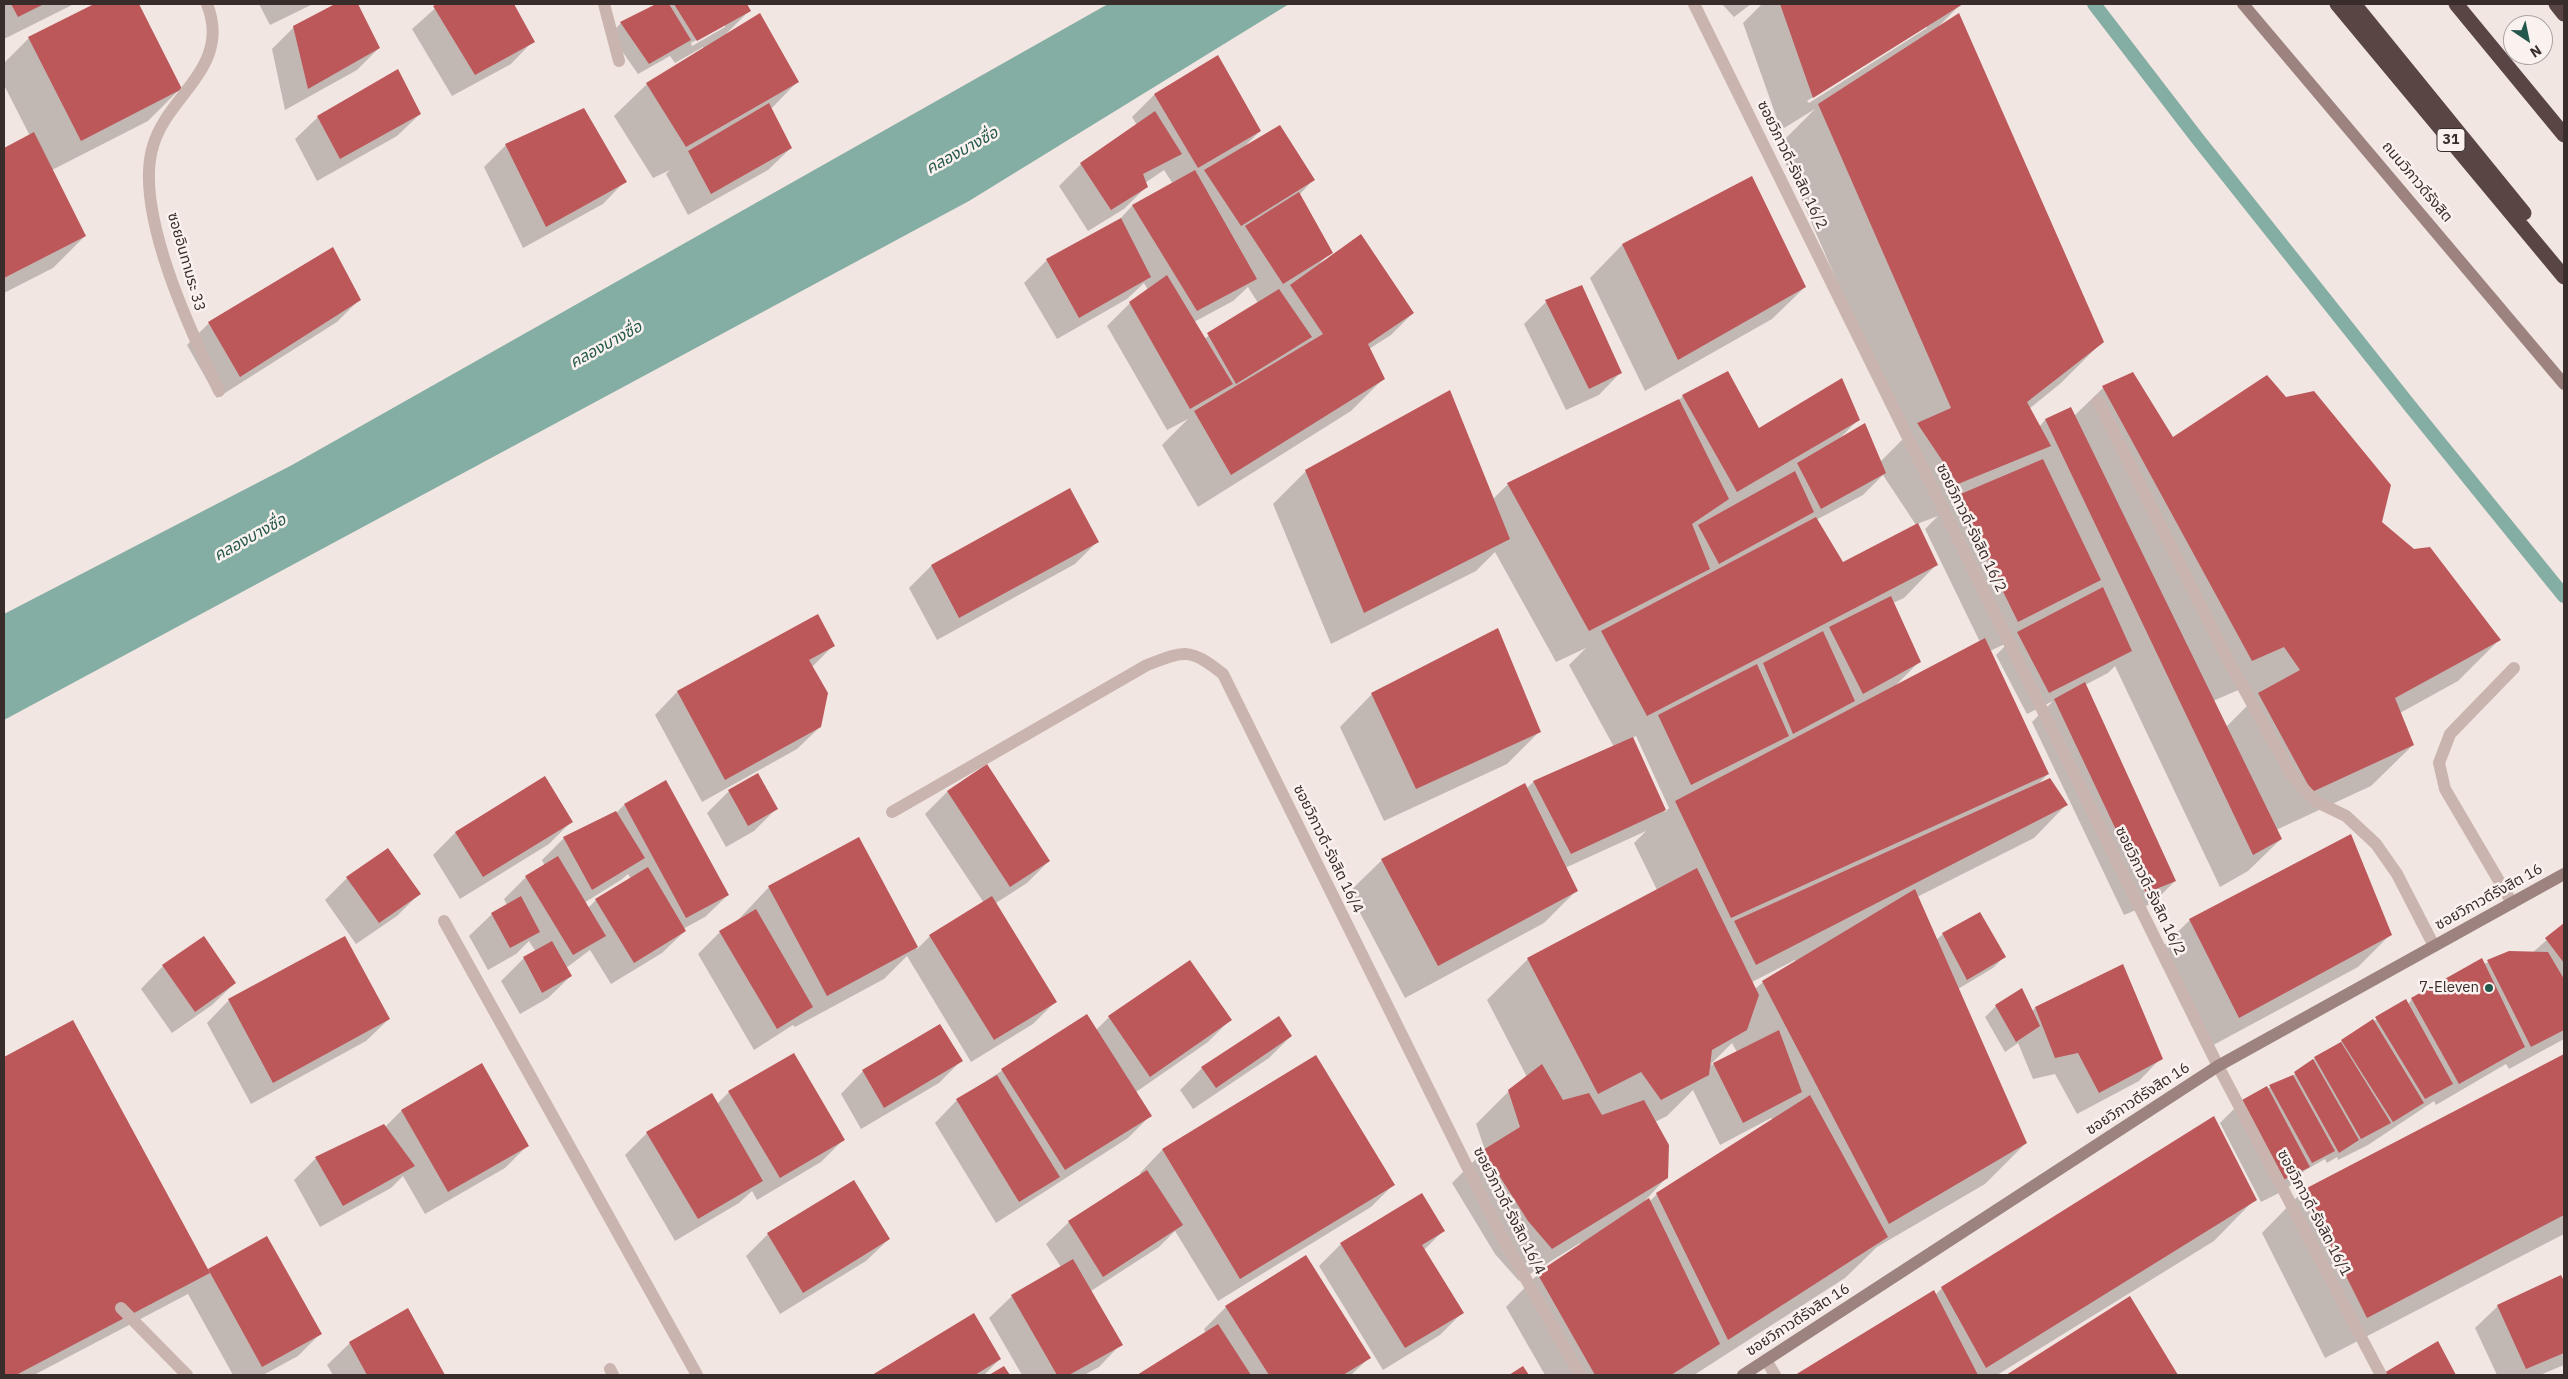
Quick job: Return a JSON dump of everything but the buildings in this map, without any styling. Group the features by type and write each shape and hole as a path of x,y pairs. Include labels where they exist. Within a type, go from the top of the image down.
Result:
{"highway":[{"name":"31","path":"2337,4 2564,277"},
{"name":"31","path":"2354,4 2564,262"},
{"path":"2456,4 2564,135"},
{"path":"2556,4 2564,14"}],"street":[{"name":"ซอยอินทามระ 33","path":"207,4 210,12 212,48 196,81 169,113 152,146 149,184 158,238 187,324 219,391"},
{"path":"604,4 619,61"},
{"name":"ซอยวิภาวดี-รังสิต 16/2","path":"1694,4 2218,1066"},
{"name":"ถนนวิภาวดีรังสิต","path":"2243,4 2564,384"},
{"path":"2098,401 2227,658 2292,776 2316,801 2346,816 2376,844 2397,874 2434,946"},
{"name":"ซอยวิภาวดี-รังสิต 16/4","path":"892,812 1147,665 1179,652 1204,659 1223,674 1500,1233 1580,1375"},
{"path":"2512,903 2445,789 2438,763 2450,734 2514,668"},
{"name":"ซอยวิภาวดีรังสิต 16","path":"1743,1375 2218,1066 2564,874"},
{"path":"444,921 697,1375"},
{"name":"ซอยวิภาวดี-รังสิต 16/1","path":"2218,1066 2381,1375"},
{"path":"121,1308 187,1375"},
{"path":"1766,1360 1775,1375"}],"water":[{"name":"คลองบางซื่อ","path":"1108,4 1289,4 969,201 4,720 4,614 292,465"}],"waterway":[{"path":"2094,4 2197,138 2564,596"}],"place":[{"name":"7-Eleven","path":"2489,988"}]}
